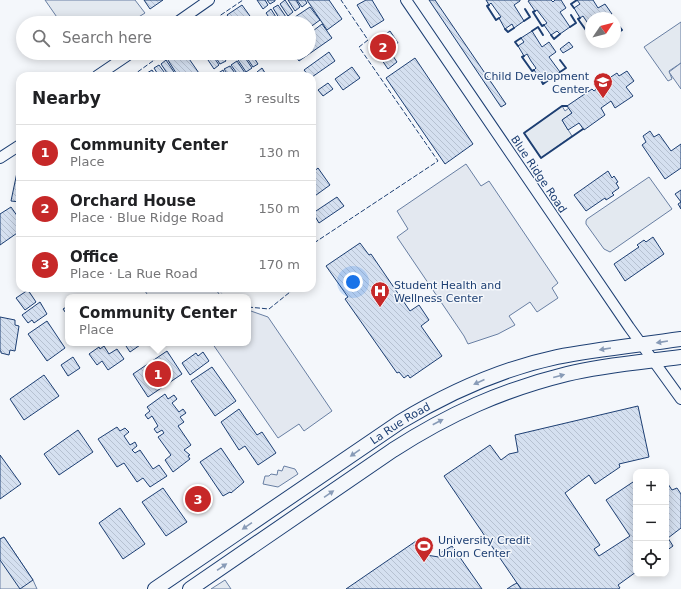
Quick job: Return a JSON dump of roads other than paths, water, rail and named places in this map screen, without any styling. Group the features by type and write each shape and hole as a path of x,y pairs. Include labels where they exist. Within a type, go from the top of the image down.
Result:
{"main road":[{"name":"La Rue Road","path":"155,589 400,422 427,406 486,379 520,367 557,357 681,339"},
{"name":"La Rue Road","path":"190,589 393,450 448,417 494,396 568,374 681,357"}],"street":[{"path":"186,16 209,0"},
{"name":"Blue Ridge Road","path":"406,0 629,327 681,399"},
{"path":"103,72 121,60"},
{"path":"0,158 16,148"}],"place":[{"name":"Orchard House","path":"383,47"},
{"name":"Child Development Center","path":"603,99"},
{"name":"Student Health and Wellness Center","path":"380,308"},
{"name":"Community Center","path":"158,374"},
{"name":"Office","path":"198,499"},
{"name":"University Credit Union Center","path":"424,563"}]}
